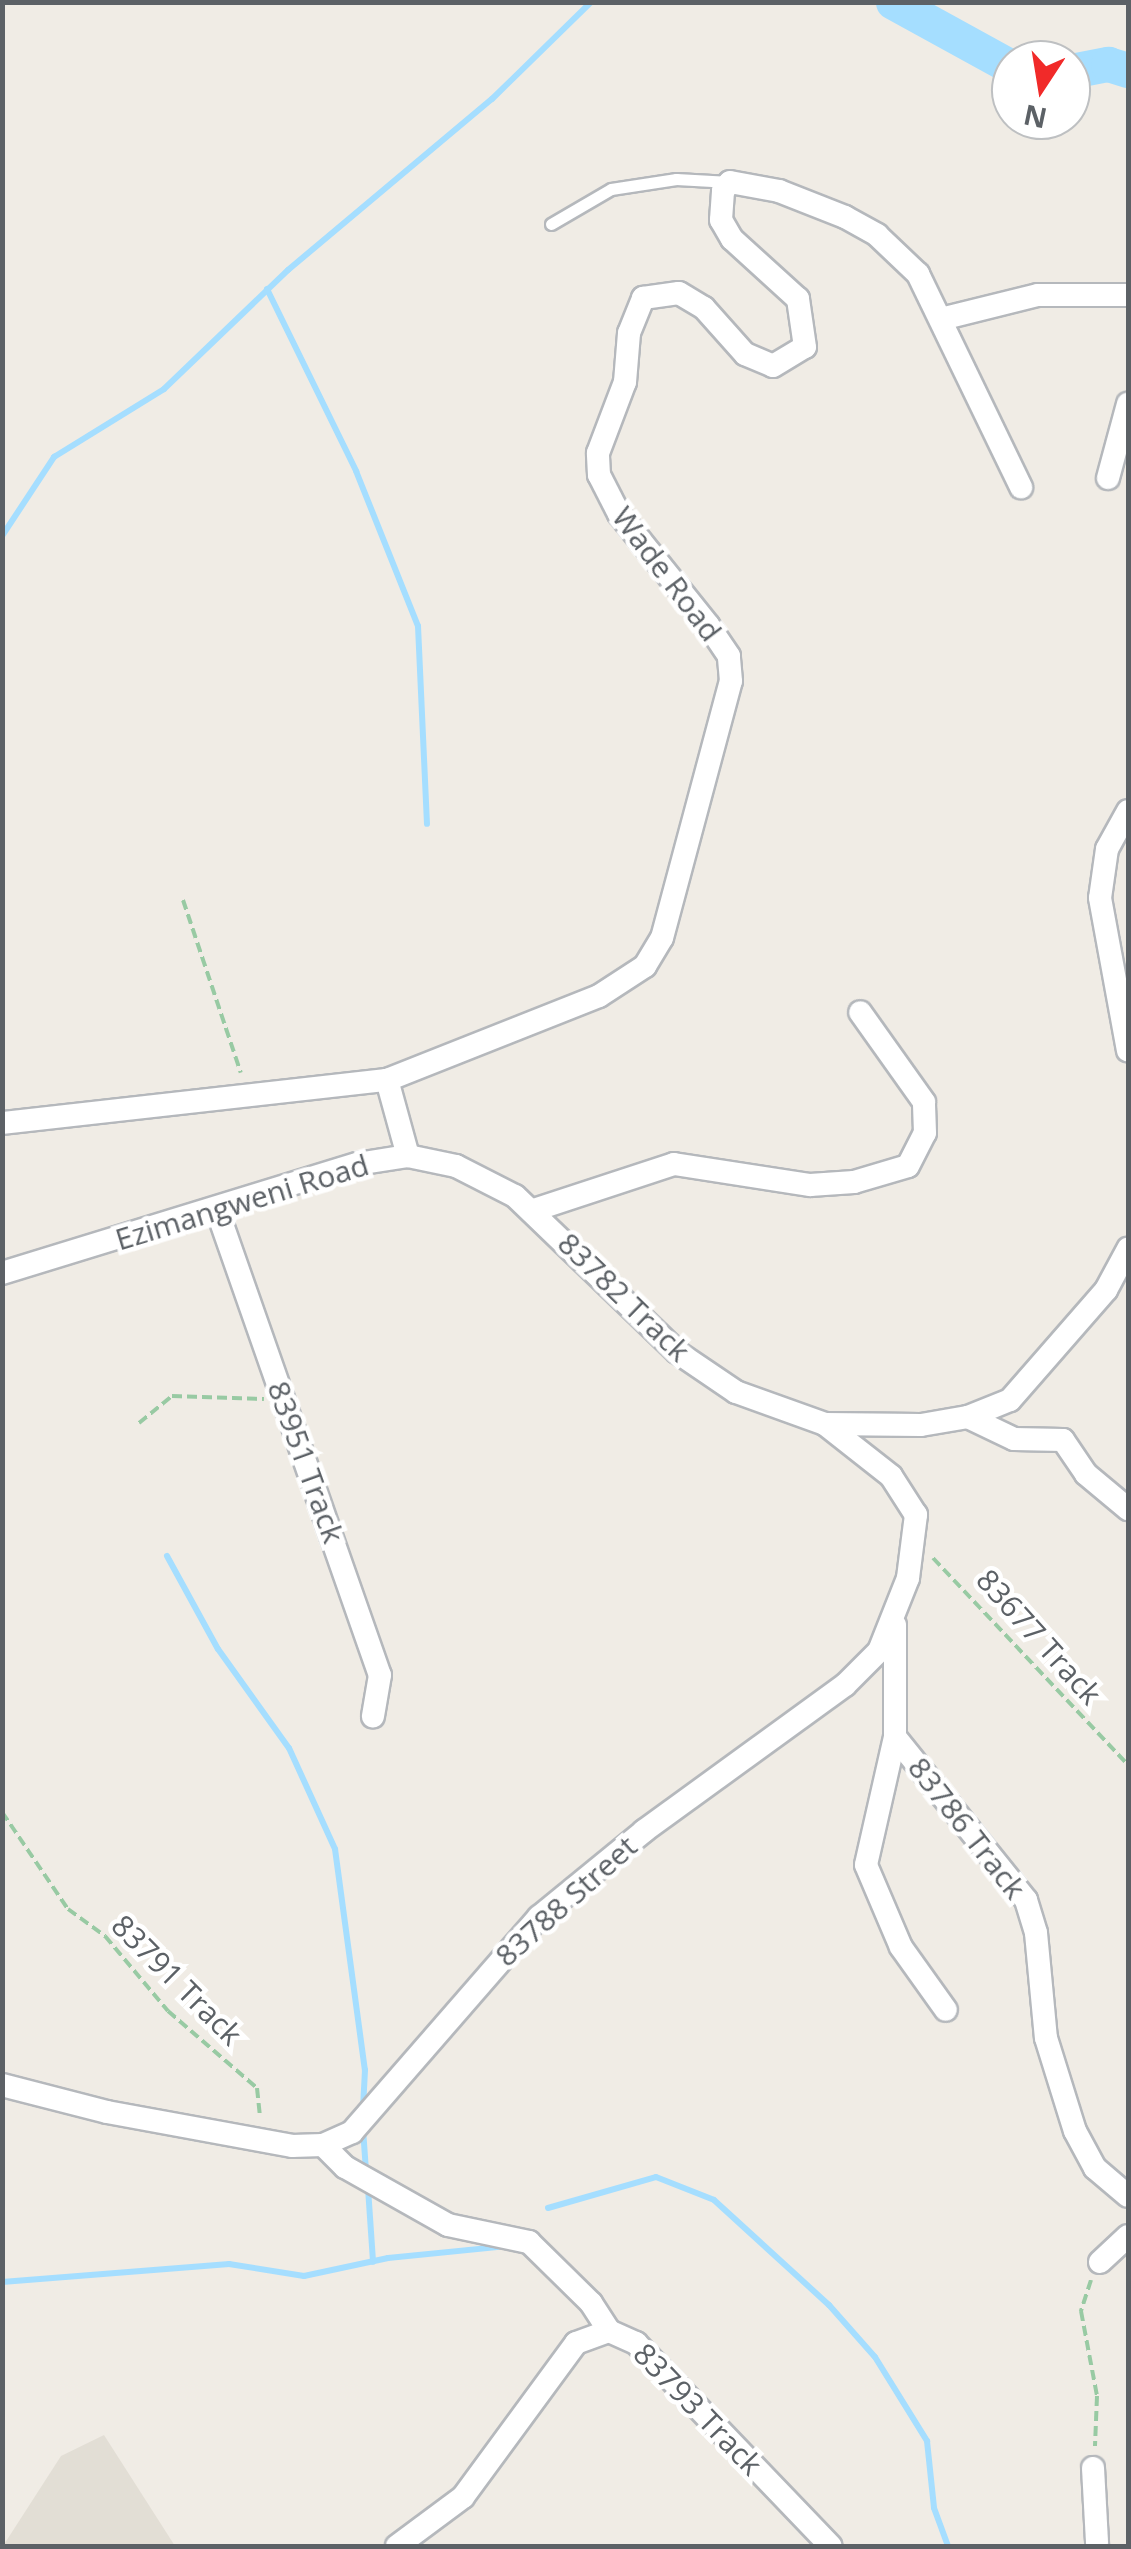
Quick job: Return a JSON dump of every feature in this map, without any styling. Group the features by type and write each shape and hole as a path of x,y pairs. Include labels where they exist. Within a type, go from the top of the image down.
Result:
{"street":[{"path":"730,182 779,191 877,235 918,274 945,318 1021,487"},
{"name":"Wade Road","path":"2,1122 387,1080 628,982 662,938 730,699 729,656 619,514 599,475 598,453 625,382 628,333 643,298 679,293 704,308 745,354 773,366 805,348 798,299 732,239 722,220 723,191 730,182"},
{"path":"945,318 1038,295 1128,295"},
{"path":"1108,478 1128,404"},
{"path":"1128,811 1100,874 1100,924 1120,979 1128,1050"},
{"path":"534,1210 674,1164 810,1185 854,1182 908,1166 925,1134 924,1102 860,1012"},
{"name":"Ezimangweni Road","path":"2,1273 357,1164 408,1156 387,1080"},
{"name":"83782 Track","path":"408,1156 456,1166 534,1210 677,1352 753,1400 825,1424 921,1425 968,1417 1028,1385 1106,1290 1128,1249"},
{"name":"83951 Track","path":"217,1210 380,1675 373,1716"},
{"path":"968,1417 1014,1439 1062,1440 1086,1474 1128,1509"},
{"name":"83788 Street","path":"323,2145 352,2132 382,2104 481,1978 540,1917 702,1787 845,1686 894,1625 915,1541 910,1501 892,1476 825,1424"},
{"path":"894,1625 895,1737 866,1865 901,1947 946,2010"},
{"name":"83786 Track","path":"895,1737 1026,1900 1036,1933 1046,2038 1075,2131 1095,2168 1128,2196"},
{"path":"2,2085 258,2141 323,2145 346,2167 448,2225 528,2242 591,2302 608,2331"},
{"path":"1100,2262 1128,2236"},
{"name":"83793 Track","path":"398,2546 429,2537 576,2343 608,2331 636,2343 831,2546"},
{"path":"1093,2468 1102,2545"}],"lane":[{"path":"551,224 611,189 676,179 730,182"}],"path":[{"path":"182,900 248,1097"},
{"path":"138,1423 172,1396 284,1400"},
{"name":"83677 Track","path":"915,1541 1128,1765"},
{"name":"83791 Track","path":"2,1812 68,1909 105,1936 168,2010 257,2088 258,2141"},
{"path":"1093,2468 1096,2396 1080,2311 1100,2262"}],"shaded area":[{"path":"104,2435 175,2546 3,2546 61,2456"}],"waterway":[{"path":"2,536 54,457 164,389 288,270 492,99 591,2"},
{"path":"893,2 991,56"},
{"path":"1091,67 1108,64 1128,70"},
{"path":"267,289 356,471 418,626 427,824"},
{"path":"167,1556 218,1649 289,1748 335,1849 365,2070 363,2106"},
{"path":"363,2129 366,2171"},
{"path":"548,2208 656,2177 714,2200 829,2305 875,2357 927,2441 934,2508 948,2546"},
{"path":"368,2188 373,2262"},
{"path":"2,2282 229,2264 304,2276 388,2258 499,2247"}]}
